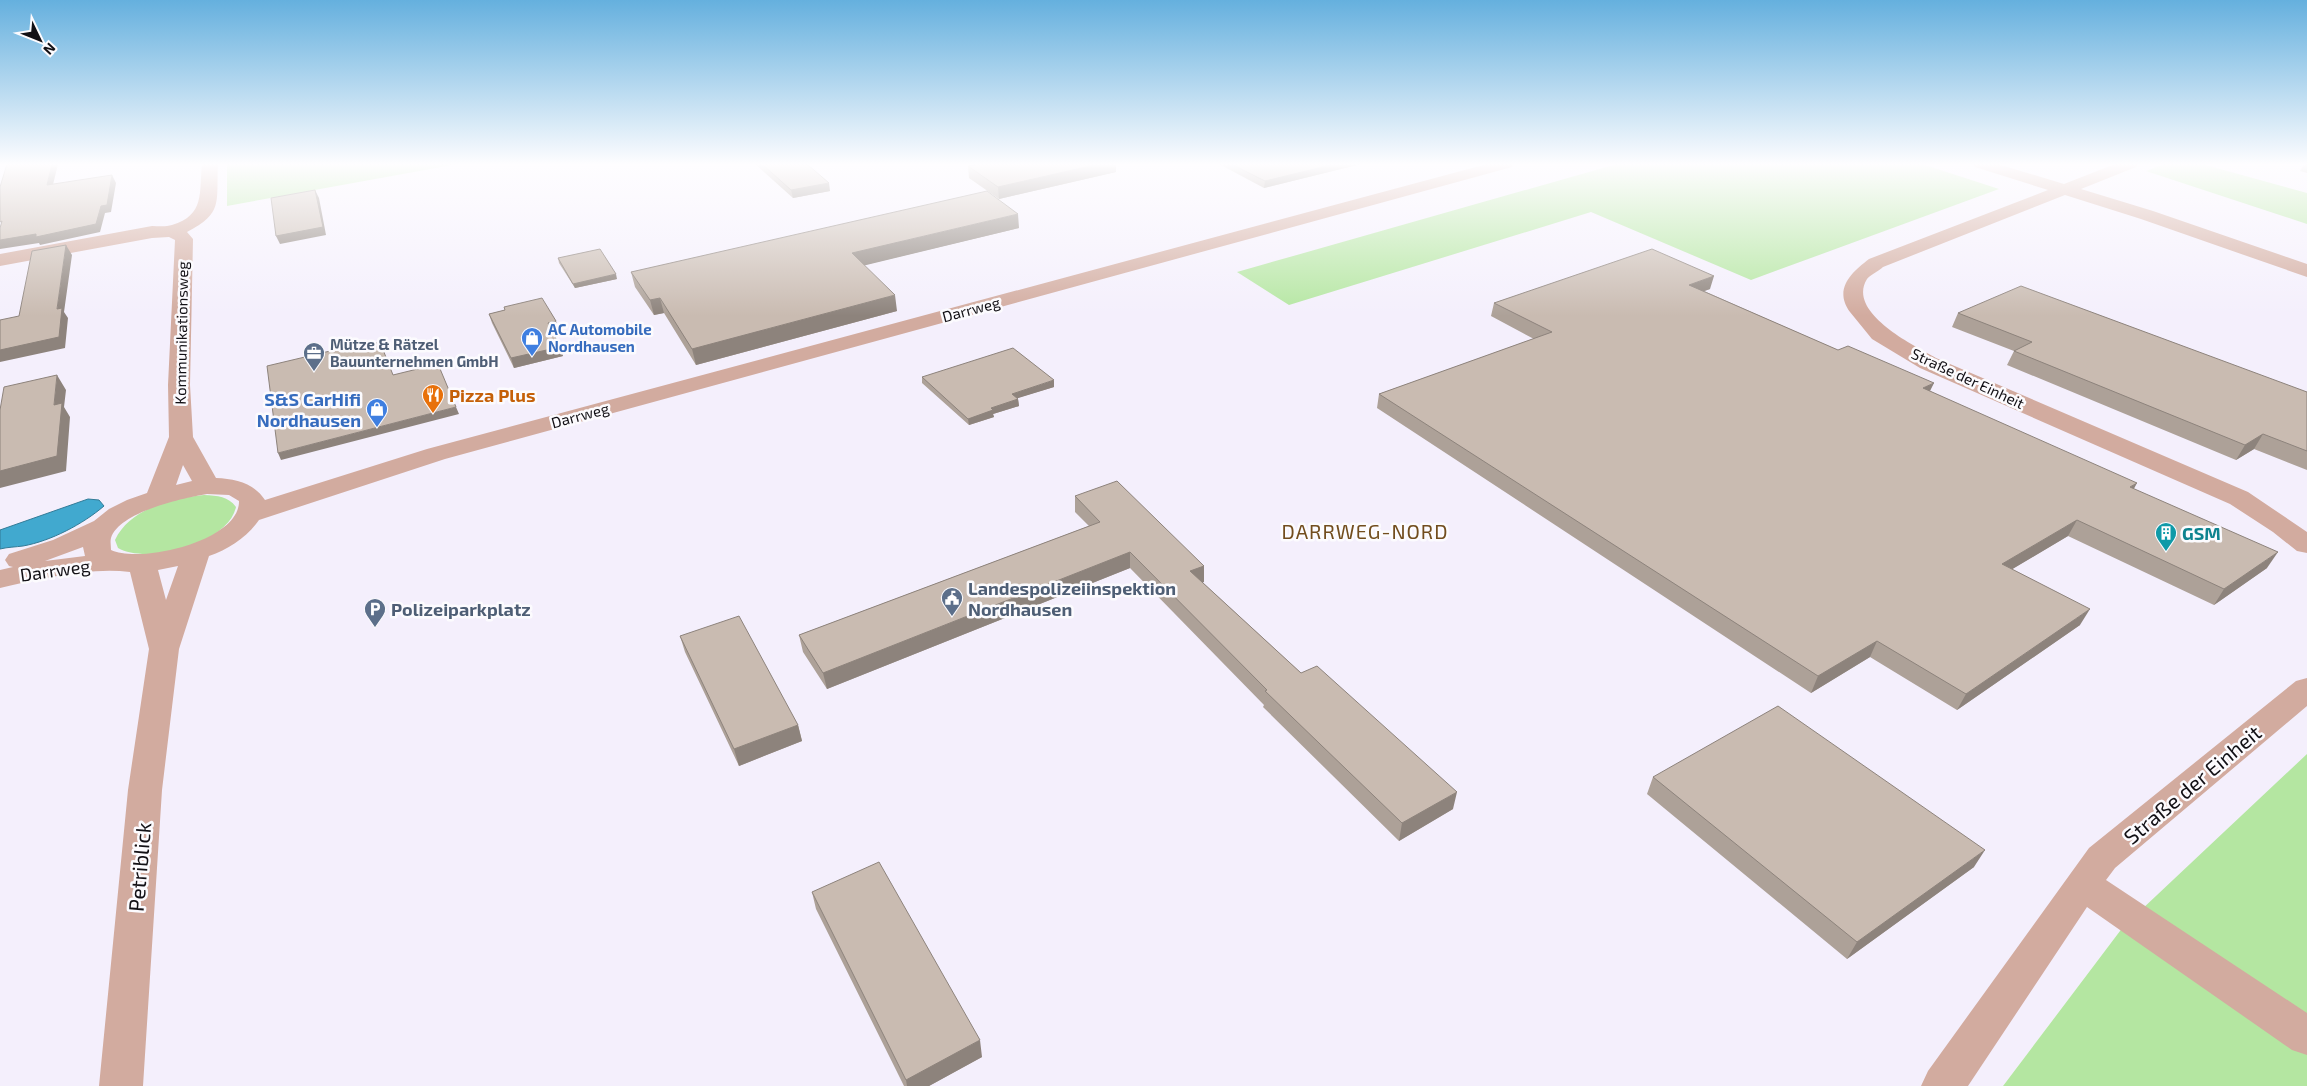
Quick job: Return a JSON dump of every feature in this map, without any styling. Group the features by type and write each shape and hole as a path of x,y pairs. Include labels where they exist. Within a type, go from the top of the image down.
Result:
{"street":[{"path":"0,260 152,232 173,232 198,219 202,215"},
{"name":"Darrweg","path":"0,579 41,570 111,562 142,564 167,560 197,551 229,534 249,504 1319,215"},
{"name":"Straße der Einheit","path":"1998,215 1876,263 1858,277 1854,293 1857,308 1880,334 1928,363 2238,498 2305,542"},
{"path":"2146,215 2307,272"},
{"name":"Kommunikationsweg","path":"160,496 181,438 179,385 184,239 180,234 173,232"},
{"name":"Kommunikationsweg","path":"181,438 207,486"},
{"name":"Darrweg","path":"0,566 63,546 104,527 118,516 160,496 207,486 224,486 238,488 249,504"},
{"name":"Darrweg","path":"104,527 97,537 94,546 97,554 111,562"},
{"name":"Petriblick","path":"121,1086 145,790 164,649 197,551"},
{"name":"Petriblick","path":"142,564 164,649"},
{"name":"Straße der Einheit","path":"1943,1086 2082,884 2102,858 2307,689"},
{"path":"2082,884 2307,1036"}],"shaded area":[{"path":"0,215 2307,215 2307,1051 2123,927 2003,1086 0,1086"}],"green space":[{"path":"1439,215 1582,215 1289,305 1237,272"},
{"path":"1597,215 1929,215 1751,280"},
{"path":"2279,215 2307,215 2307,224"},
{"path":"204,495 218,496 226,499 236,507 230,520 203,541 185,548 148,554 131,553 118,548 115,540 122,529 142,512 166,502"},
{"path":"2307,754 2307,1086 2003,1086 2123,927"}],"water":[{"path":"88,499 99,500 104,506 77,525 55,536 34,544 0,549 0,530"}],"building":[{"path":"0,215 99,215 96,224 36,237 36,234 0,240 2,221 0,222"},
{"path":"273,215 320,215 323,227 276,236"},
{"path":"883,215 1015,215 852,253 895,295 692,349 660,298 650,300 631,272"},
{"path":"66,245 57,309 62,308 59,337 0,350 0,320 19,316 32,251"},
{"path":"600,249 616,274 573,284 558,258"},
{"path":"1652,249 1714,276 1689,285 1838,350 1848,346 1934,383 1923,388 2137,483 2130,487 2278,552 2224,589 2077,520 2002,564 2090,609 1966,694 1877,641 1818,676 1379,394 1552,332 1494,303"},
{"path":"2021,286 2307,392 2307,451 2263,434 2245,445 2014,351 2032,342 1958,313"},
{"path":"542,298 556,321 548,323 560,347 511,358 489,314 505,310 504,307"},
{"path":"380,342 393,375 438,364 456,407 278,453 267,366 347,347 348,349"},
{"path":"1013,348 1054,380 1012,394 1018,399 991,408 993,410 968,419 922,377"},
{"path":"57,375 54,405 62,403 57,456 0,471 0,410 4,387"},
{"path":"1117,481 1204,566 1190,571 1301,673 1317,666 1457,792 1402,823 1265,691 1267,690 1130,552 823,673 799,635 1100,522 1075,496"},
{"path":"739,616 798,725 734,749 680,636"},
{"path":"1778,706 1985,850 1857,942 1653,777"},
{"path":"879,862 980,1040 906,1080 812,892"}],"place":[{"name":"AC Automobile Nordhausen","path":"532,357"},
{"name":"Mütze & Rätzel Bauunternehmen GmbH","path":"314,372"},
{"name":"Pizza Plus","path":"433,414"},
{"name":"S&S CarHifi Nordhausen","path":"377,428"},
{"name":"GSM","path":"2166,552"},
{"name":"Landespolizeiinspektion Nordhausen","path":"952,617"},
{"name":"Polizeiparkplatz","path":"375,628"}],"district":[{"name":"DARRWEG-NORD","path":"1365,531"}]}
